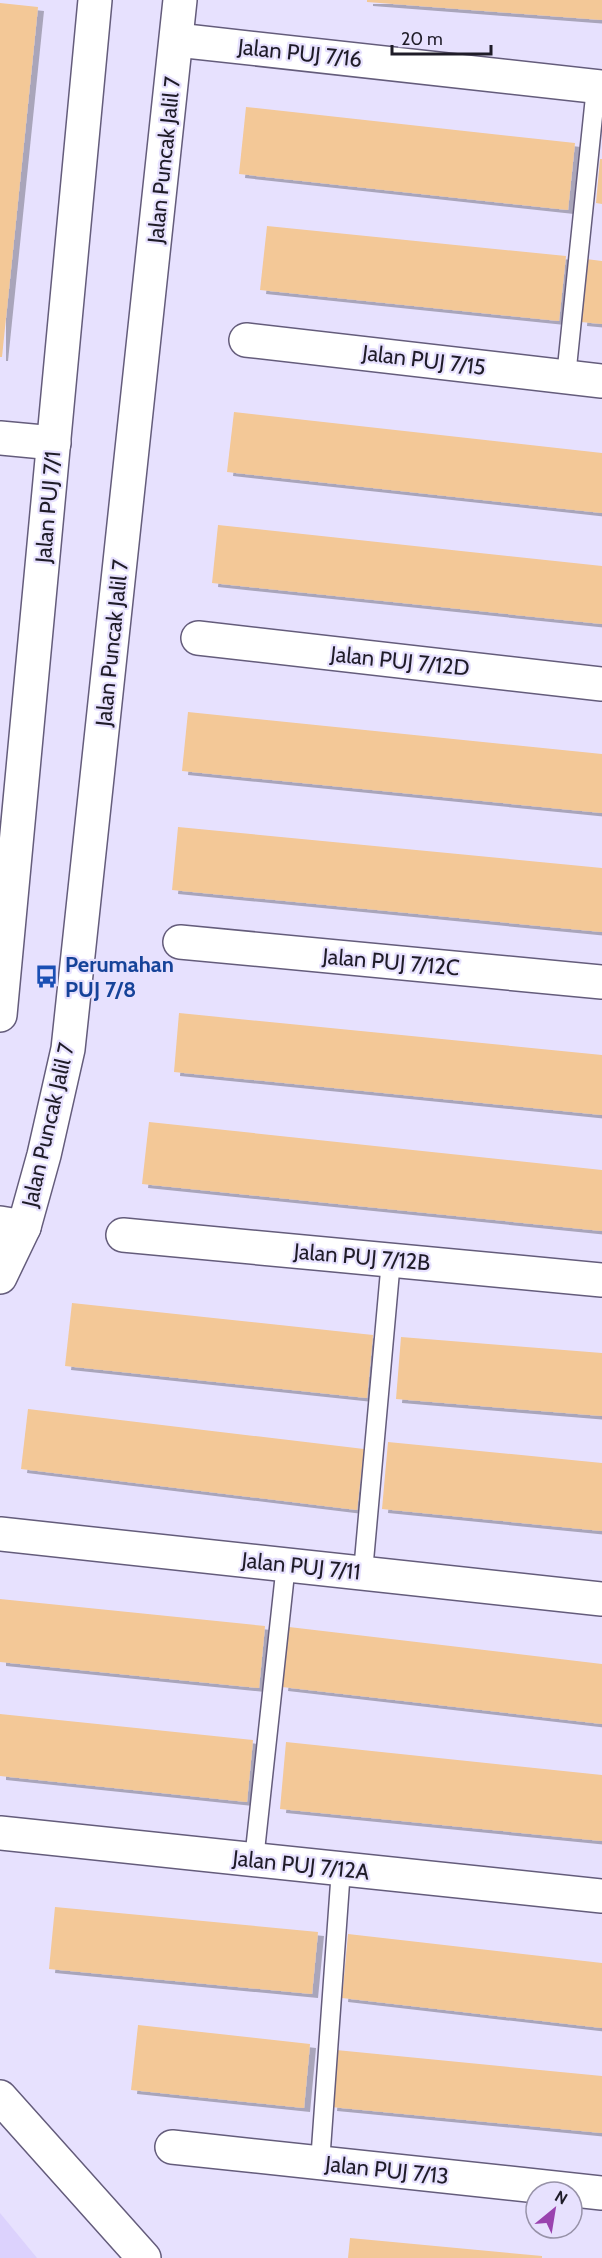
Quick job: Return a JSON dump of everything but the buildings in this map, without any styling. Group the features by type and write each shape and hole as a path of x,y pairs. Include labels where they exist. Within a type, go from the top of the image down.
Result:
{"street":[{"name":"Jalan PUJ 7/1","path":"0,1015 95,0"},
{"name":"Jalan Puncak Jalil 7","path":"0,1277 12,1225 44,1155 68,1049 180,0"},
{"name":"Jalan PUJ 7/16","path":"177,40 599,87"},
{"name":"Jalan PUJ 7/15","path":"246,340 602,381"},
{"path":"0,438 54,443"},
{"name":"Jalan PUJ 7/12D","path":"198,638 602,684"},
{"name":"Jalan PUJ 7/12C","path":"180,942 602,982"},
{"name":"Jalan PUJ 7/12B","path":"123,1235 602,1280"},
{"name":"Jalan PUJ 7/11","path":"0,1534 602,1599"},
{"name":"Jalan PUJ 7/12A","path":"0,1833 602,1896"},
{"path":"0,2097 144,2258"},
{"name":"Jalan PUJ 7/13","path":"172,2147 602,2193"}],"lane":[{"path":"566,377 599,87"},
{"path":"363,1572 391,1260"},
{"path":"254,1860 286,1564"},
{"path":"320,2163 341,1869"}],"shaded area":[{"path":"0,2213 37,2258 0,2258"}],"place":[{"name":"Perumahan PUJ 7/8","path":"47,977"}]}
